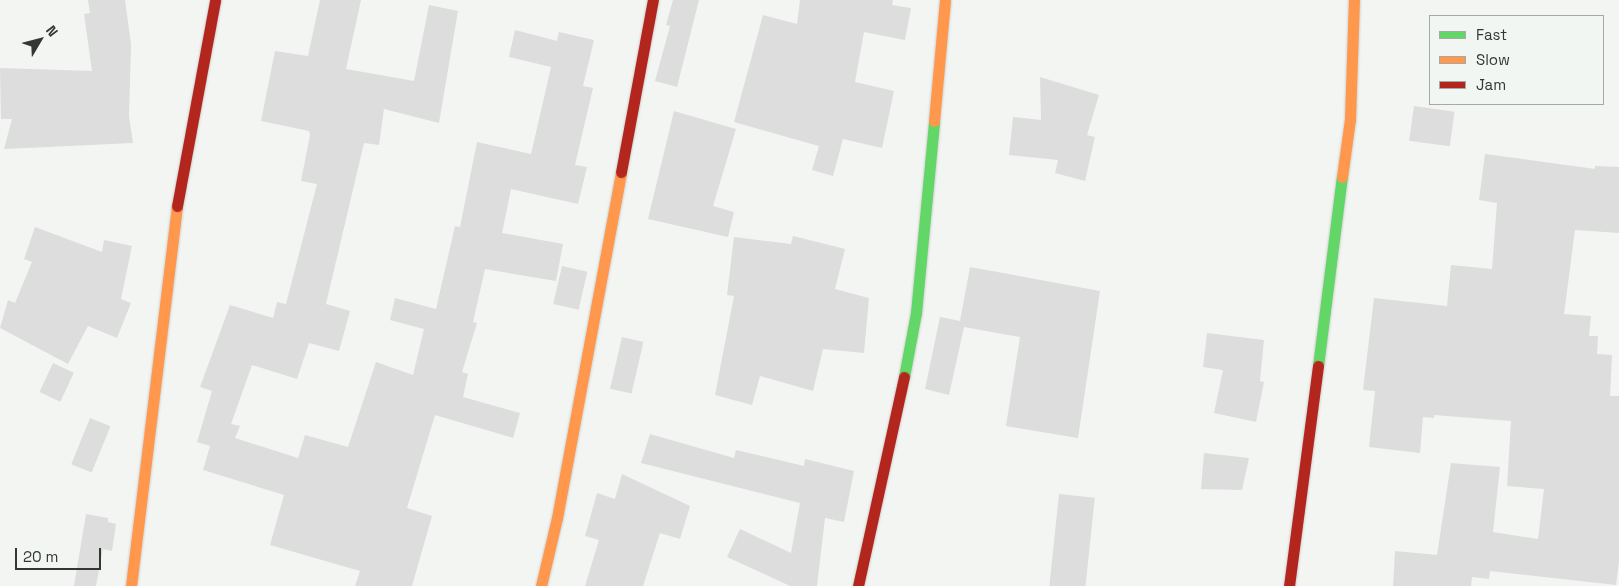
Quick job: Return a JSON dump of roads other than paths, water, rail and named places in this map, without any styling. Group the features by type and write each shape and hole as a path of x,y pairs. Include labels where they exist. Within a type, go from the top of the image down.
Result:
{"street":[{"path":"130,586 178,197 215,0"},
{"path":"541,586 557,518 653,0"},
{"path":"858,586 896,420 916,313 945,0"},
{"path":"1288,586 1350,119 1354,0"}]}
